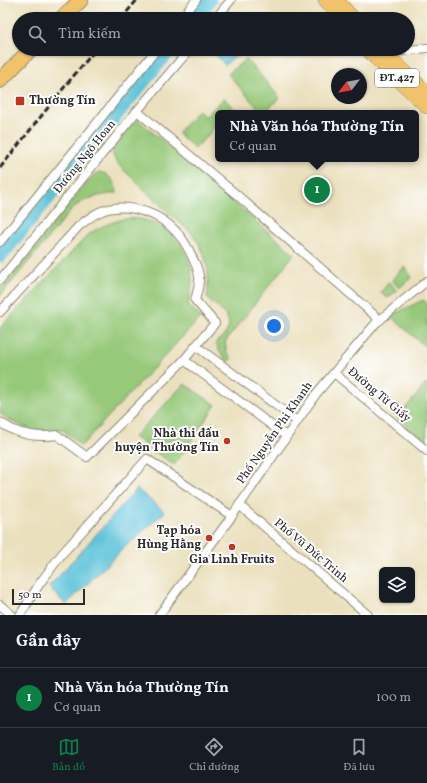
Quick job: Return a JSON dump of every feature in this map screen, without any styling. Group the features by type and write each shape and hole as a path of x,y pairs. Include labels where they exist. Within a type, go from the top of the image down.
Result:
{"highway":[{"path":"68,12 80,0"},
{"path":"0,81 24,56"}],"main road":[{"path":"325,0 335,12"},
{"path":"337,0 348,12"},
{"name":"ĐT.427","path":"381,56 427,107"},
{"name":"ĐT.427","path":"382,56 427,92"}],"street":[{"path":"187,12 196,0"},
{"path":"221,12 231,0"},
{"path":"415,49 427,48"},
{"path":"0,242 151,56"},
{"name":"Đường Ngô Hoan","path":"0,280 137,111 184,56"},
{"path":"137,111 231,190 380,320"},
{"path":"0,312 79,226 92,216 102,211 114,208 131,208 157,216 167,222 181,236 189,248 196,264 199,277 194,300 215,323 184,360 87,457 57,435 44,437 21,433 10,429 0,422"},
{"name":"Phố Nguyễn Phi Khanh","path":"159,615 232,516 316,394 376,323 427,281"},
{"path":"196,346 297,421"},
{"path":"184,360 286,436"},
{"name":"Đường Từ Giấy","path":"334,373 427,451"},
{"path":"20,615 40,583 61,555 147,459 232,516"},
{"name":"Phố Vũ Đức Trinh","path":"239,505 368,615"},
{"path":"0,605 12,615"}],"green space":[{"path":"246,59 280,98 266,110 259,110 228,74"},
{"path":"224,98 235,110 215,110 215,127 195,149 178,133 198,110 205,117"},
{"path":"137,119 294,254 225,342 227,354 232,358 228,362 220,353 216,342 224,336 228,330 229,324 224,313 207,298 208,270 205,257 199,244 181,223 167,212 120,166 113,156 114,148"},
{"path":"99,172 109,176 117,193 89,199 73,208 0,296 0,289 93,175"},
{"path":"124,219 138,219 151,222 169,233 177,240 188,259 191,269 192,283 188,305 201,317 81,446 62,429 37,430 13,422 0,413 0,328 88,235 105,225"},
{"path":"404,267 412,277 399,288 392,280"},
{"path":"389,282 397,291 387,298 381,292"},
{"path":"423,300 427,303 427,348 390,316"},
{"path":"427,383 427,443 397,418"},
{"path":"184,384 216,405 174,465 134,437"}],"water":[{"path":"217,56 235,56 225,65"},
{"path":"137,489 165,512 126,546 66,605 49,587"}],"waterway":[{"path":"199,12 208,0"},
{"path":"0,254 162,56"}],"railway":[{"path":"127,12 137,0"},
{"path":"0,168 90,56"}],"place":[{"name":"Thường Tín","path":"20,101"},
{"name":"Nhà Văn hóa Thường Tín","path":"317,190"},
{"name":"Nhà thi đấu huyện Thường Tín","path":"227,441"},
{"name":"Tạp hóa Hùng Hằng","path":"209,538"},
{"name":"Gia Linh Fruits","path":"232,547"}]}
